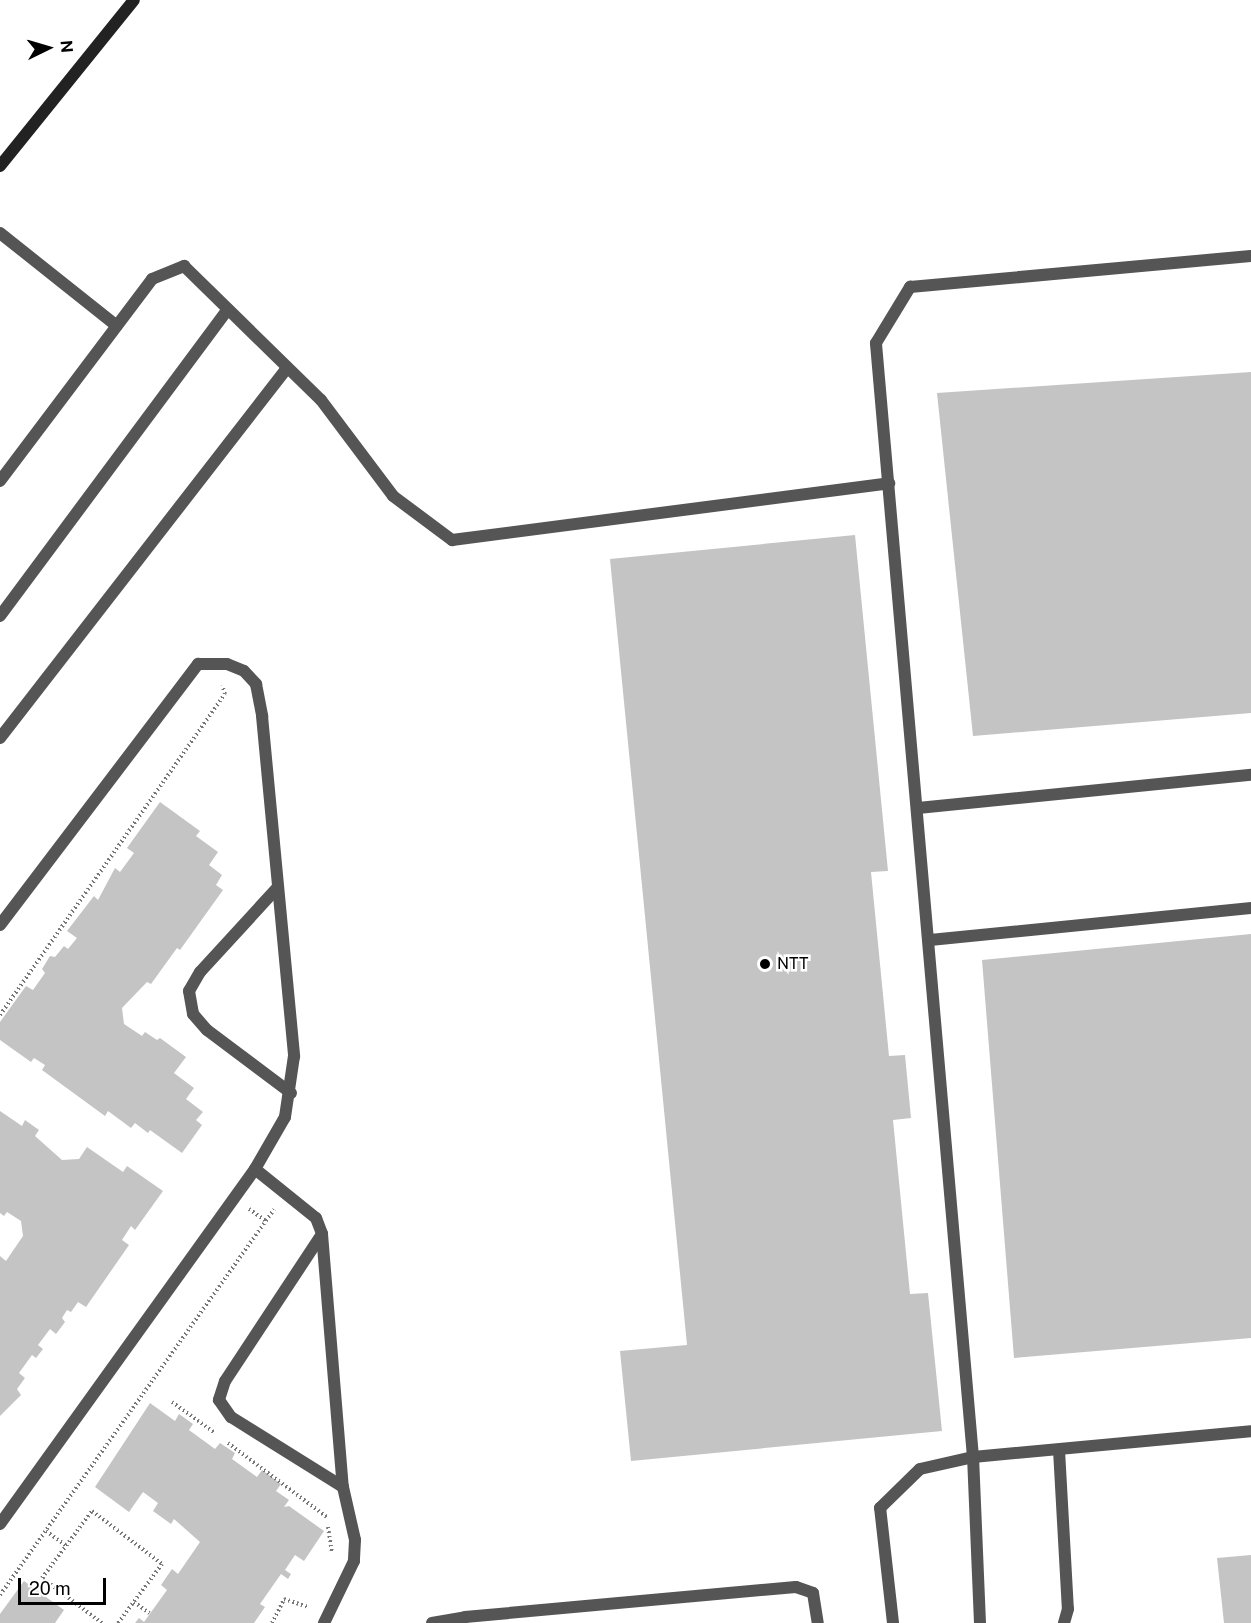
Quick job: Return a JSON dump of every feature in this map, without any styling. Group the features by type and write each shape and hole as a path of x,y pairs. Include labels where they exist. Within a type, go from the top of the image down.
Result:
{"main road":[{"path":"0,166 134,0"}],"lane":[{"path":"0,233 117,326"},
{"path":"980,1623 973,1457 930,940 876,343 910,287 1251,255"},
{"path":"0,481 152,279 183,266 321,400 393,496 452,540 889,483"},
{"path":"0,616 228,309"},
{"path":"0,738 287,368"},
{"path":"0,925 198,664 215,664 244,671 256,684 294,1056 291,1093 285,1118 255,1169 0,1524"},
{"path":"918,807 1251,776"},
{"path":"278,887 200,972 189,991 193,1014 207,1030 291,1093"},
{"path":"930,940 1251,908"},
{"path":"255,1169 316,1218 322,1234 343,1487 355,1540 354,1561 324,1623"},
{"path":"322,1234 225,1382 219,1400 231,1417 343,1487"},
{"path":"893,1623 880,1508 920,1469 973,1457 1251,1431"},
{"path":"1059,1450 1068,1609 1064,1623"},
{"path":"432,1623 465,1617 796,1587 813,1593 818,1623"}],"path":[{"path":"0,1015 225,694 215,664"},
{"path":"0,1594 286,1193"},
{"path":"172,1402 327,1514 332,1556"},
{"path":"102,1623 42,1578 92,1511 162,1564 118,1623"},
{"path":"46,1531 66,1546"},
{"path":"272,1623 284,1599 311,1608 315,1598"},
{"path":"134,1602 149,1612"}],"building":[{"path":"1251,372 1251,713 973,736 937,393"},
{"name":"NTT","path":"855,535 888,871 871,872 889,1056 905,1055 911,1118 893,1120 910,1294 928,1293 942,1431 631,1461 620,1351 687,1345 610,559"},
{"path":"160,802 200,831 196,836 218,852 209,865 222,875 216,885 223,890 180,950 177,948 151,984 147,982 122,1008 124,1024 142,1036 145,1032 157,1040 160,1038 186,1057 174,1073 194,1088 186,1099 203,1112 196,1120 202,1125 182,1153 150,1130 148,1133 135,1123 131,1128 108,1111 105,1116 42,1070 45,1065 34,1058 31,1062 0,1040 0,1022 26,986 33,990 45,973 42,969 50,956 55,957 64,946 68,949 77,938 67,931 94,896 98,900 115,868 120,872 134,853 127,848"},
{"path":"1251,934 1251,1338 1014,1358 982,960"},
{"path":"0,1111 22,1126 25,1120 39,1130 35,1136 62,1160 79,1159 87,1147 123,1172 127,1166 163,1191 135,1230 131,1226 122,1240 129,1245 86,1307 78,1302 71,1312 67,1310 62,1318 65,1322 56,1334 50,1329 38,1345 43,1349 36,1358 32,1355 19,1373 25,1378 17,1389 21,1395 0,1416 0,1256 6,1261 23,1236 21,1221 7,1212 4,1216 0,1213"},
{"path":"150,1403 175,1421 179,1414 193,1424 189,1430 215,1449 220,1443 235,1453 232,1459 257,1477 262,1470 281,1484 276,1491 289,1500 284,1507 289,1506 324,1531 304,1561 295,1555 285,1570 291,1574 288,1579 281,1574 260,1604 265,1607 254,1623 135,1623 139,1618 144,1622 167,1590 161,1585 172,1569 178,1574 200,1542 174,1519 171,1524 153,1511 158,1503 143,1492 129,1512 95,1487"},
{"path":"1251,1555 1251,1623 1224,1623 1217,1558"},
{"path":"24,1581 64,1610 55,1623 0,1623 0,1614"}],"place":[{"name":"NTT","path":"765,964"}]}
